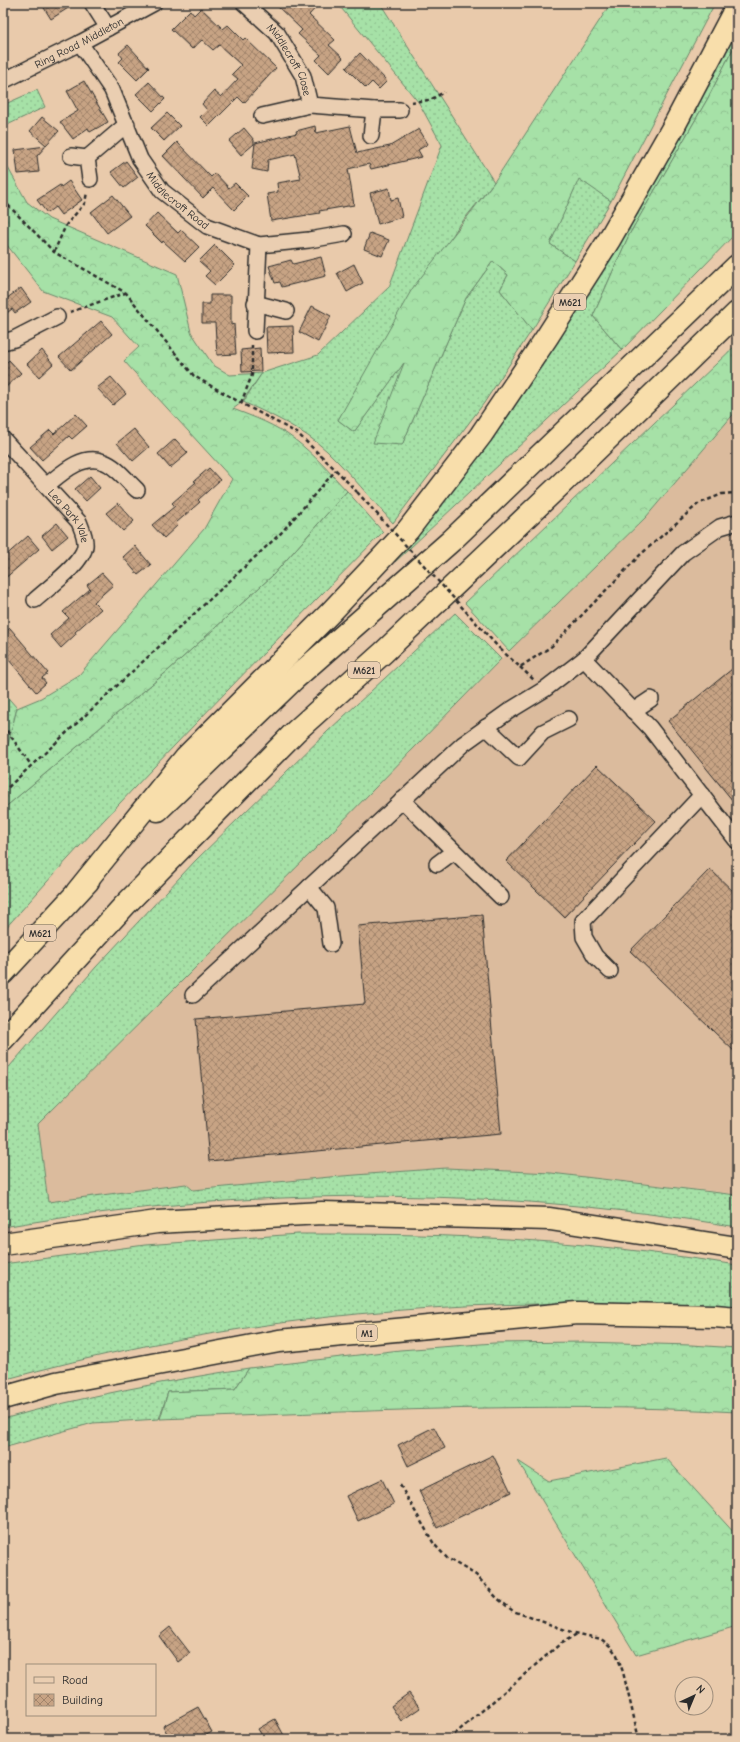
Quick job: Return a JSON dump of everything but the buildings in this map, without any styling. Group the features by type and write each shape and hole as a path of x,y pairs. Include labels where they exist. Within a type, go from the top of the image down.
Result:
{"highway":[{"name":"M621","path":"77,892 186,757 331,612 408,530 481,435 547,337 609,240 674,126 737,6"},
{"name":"M621","path":"3,973 120,847 294,679 451,541 737,266"},
{"name":"M621","path":"3,1039 125,905 296,731 384,652 567,479 737,313"},
{"path":"3,1244 157,1222 322,1214 550,1219 737,1248"},
{"name":"M1","path":"3,1398 56,1383 279,1341 577,1313 715,1316 737,1318"}],"street":[{"path":"92,3 108,28"},
{"name":"Ring Road Middleton","path":"3,81 80,43 154,3"},
{"name":"Middlecroft Close","path":"244,3 277,33 303,76 310,105"},
{"name":"Middlecroft Road","path":"80,43 112,90 140,158 162,191 207,226 259,245 309,240 344,234"},
{"name":"Middlecroft Close","path":"262,116 310,105 374,110 400,110"},
{"path":"371,136 374,110"},
{"path":"71,156 87,158 127,124"},
{"path":"87,158 90,179"},
{"path":"255,331 255,303 259,245"},
{"path":"255,303 286,311"},
{"path":"3,342 14,339 57,317"},
{"name":"Lea Park Vale","path":"3,439 79,522 85,535 85,547 80,559 35,600"},
{"path":"46,486 66,470 79,463 91,460 103,462 116,470 137,490"},
{"path":"194,995 463,744 486,727 546,689 584,659 683,553 720,526 737,522"},
{"path":"584,659 650,728 737,841"},
{"path":"633,711 651,699"},
{"path":"486,727 519,758 543,732 569,719"},
{"path":"610,971 594,956 584,938 583,921 702,795"},
{"path":"402,800 501,897"},
{"path":"437,864 454,852"},
{"path":"309,887 326,908 331,944"}],"path":[{"path":"400,110 406,103 430,100 444,92"},
{"path":"54,252 66,225 85,203 90,179"},
{"path":"3,200 54,252 126,293 194,376 240,403 297,433 357,492 500,649 520,667 552,646 640,555 698,504 722,494 737,493"},
{"path":"57,317 126,293"},
{"path":"240,403 252,375 251,348 255,331"},
{"path":"3,792 281,533 336,470"},
{"path":"3,725 32,765"},
{"path":"400,1485 434,1544 447,1558 476,1575 497,1598 513,1611 577,1634 601,1639 610,1646 617,1655 623,1672 639,1739"},
{"path":"449,1739 560,1644 577,1634"}],"shaded area":[{"path":"737,410 737,1194 551,1173 446,1168 193,1190 186,1184 48,1202 38,1124 330,834 509,651 646,517"}],"green space":[{"path":"337,3 380,3 494,182 458,227 338,420 354,432 405,361 402,445 466,298 493,261 508,275 500,290 532,330 484,403 393,523 344,468 318,443 298,429 243,402 262,373 318,355 389,287 442,145 419,103"},
{"path":"611,3 715,3 611,201 579,179 550,244 575,261 532,330 500,290 508,275 493,261 466,298 402,445 373,443 404,363 354,432 338,420 412,289 494,182"},
{"path":"737,15 737,41 708,98 629,235 593,316 622,350 395,562 392,559 469,467 517,401 559,338 596,277"},
{"path":"737,41 737,232 622,350 593,316 629,235 708,98"},
{"path":"37,90 45,107 3,127 3,105"},
{"path":"3,159 27,202 49,219 177,274 191,332 213,365 230,375 262,373 241,403 233,409 272,425 294,439 315,457 347,491 273,575 170,669 3,809 3,751 8,745 17,708 41,698 79,675 204,529 232,479 124,361 139,347 112,317 43,291 3,240"},
{"path":"579,178 611,201 575,261 550,244"},
{"path":"737,344 737,410 646,517 509,651 465,603"},
{"path":"347,491 383,532 238,679 96,829 3,931 3,809 170,669 273,575"},
{"path":"455,613 501,659 330,834 38,1124 48,1202 186,1184 193,1190 446,1168 551,1173 737,1195 737,1227 646,1214 554,1204 462,1198 370,1196 278,1198 186,1204 94,1214 3,1227 3,1074 96,967 195,861 328,731"},
{"path":"3,692 17,708 8,745 3,751"},
{"path":"298,1234 418,1235 551,1242 613,1248 737,1265 737,1309 597,1304 505,1305 433,1308 360,1314 287,1322 143,1346 3,1380 3,1264 145,1245"},
{"path":"583,1342 691,1345 737,1348 737,1412 593,1407 448,1409 160,1419 168,1392 235,1389 249,1368 400,1350 494,1343"},
{"path":"249,1368 235,1389 168,1392 159,1419 93,1423 3,1448 3,1419 64,1403 125,1390"},
{"path":"666,1458 737,1536 737,1626 636,1655 518,1461 549,1481"}]}
